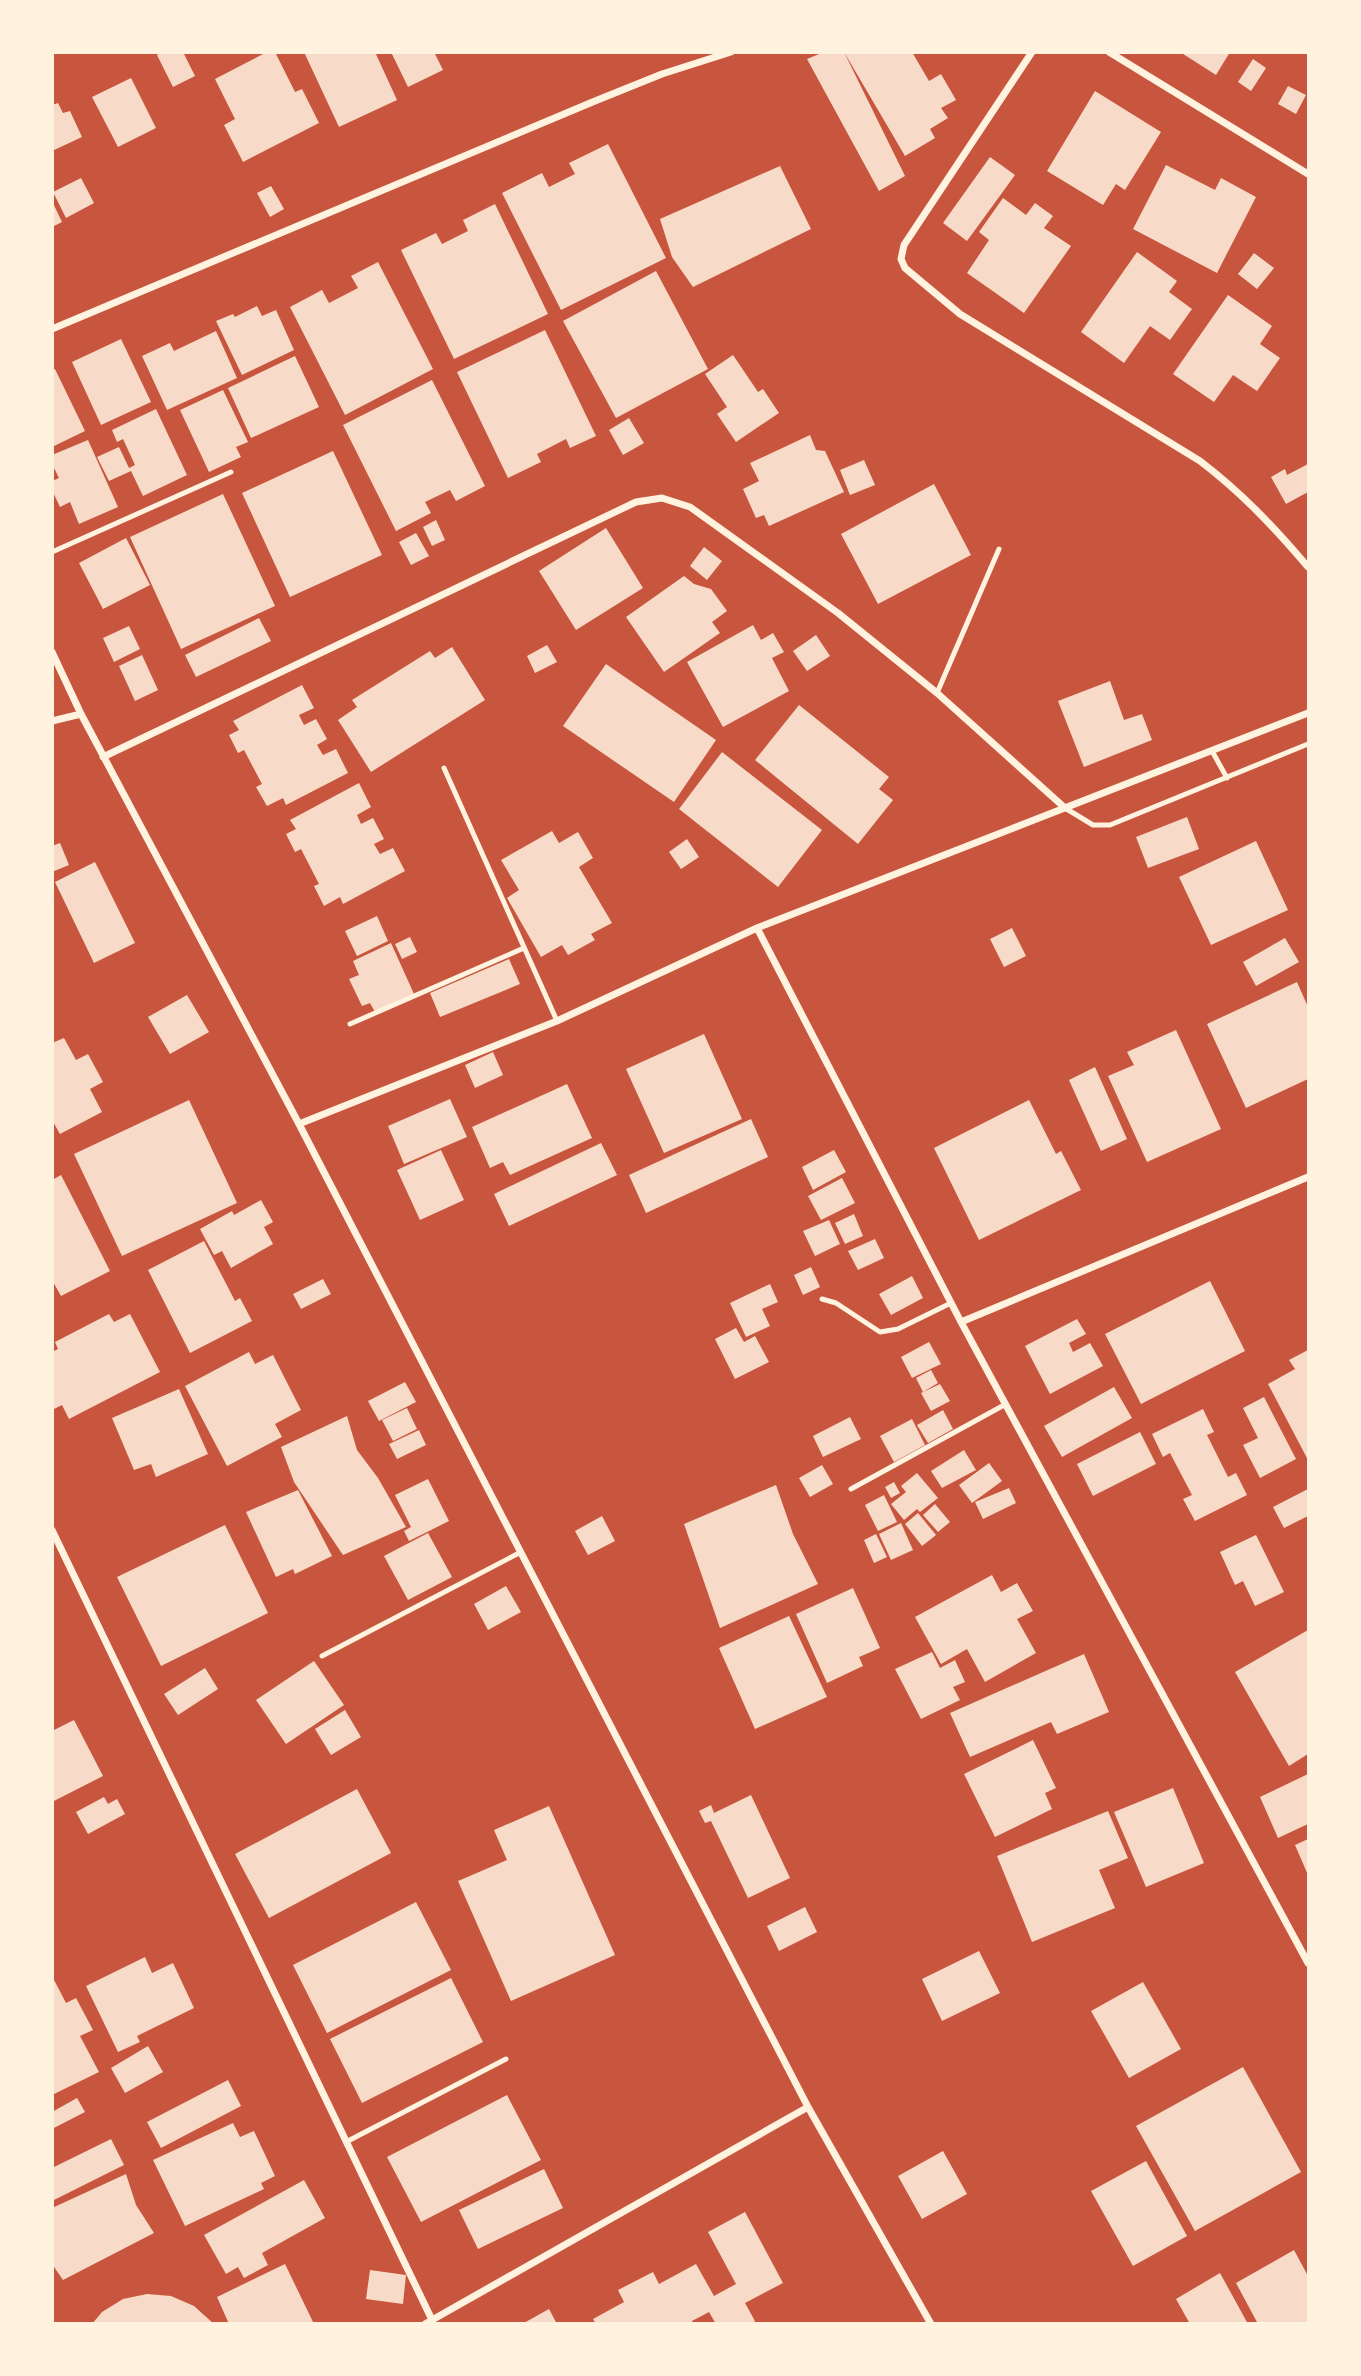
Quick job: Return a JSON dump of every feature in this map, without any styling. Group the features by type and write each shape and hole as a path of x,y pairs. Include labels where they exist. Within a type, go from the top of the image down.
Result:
{"street":[{"path":"52,329 607,96 662,74 731,52"},
{"path":"1032,52 904,245 901,259 905,268 960,314 1208,467 1254,506 1308,567"},
{"path":"1109,52 1308,174"},
{"path":"103,757 636,502 662,498 690,508 838,612 937,693 1065,808"},
{"path":"52,652 80,714 299,1124 807,2107 931,2323"},
{"path":"299,1124 557,1021 757,928 1308,713"},
{"path":"52,721 80,714"},
{"path":"757,928 961,1322 1308,1963"},
{"path":"961,1322 1308,1177"},
{"path":"52,1530 430,2322 807,2107"}],"lane":[{"path":"52,552 231,472"},
{"path":"937,693 999,549"},
{"path":"1065,808 1093,825 1111,825 1308,744"},
{"path":"1212,751 1227,778"},
{"path":"444,768 557,1021"},
{"path":"350,1024 524,948"},
{"path":"822,1299 836,1303 880,1332 898,1329 951,1303"},
{"path":"851,1489 1006,1404"},
{"path":"322,1656 521,1552"},
{"path":"346,2142 506,2059"}],"building":[{"path":"162,52 183,52 195,76 173,87 157,55"},
{"path":"267,52 275,52 295,92 302,89 319,123 243,162 224,125 235,119 215,79"},
{"path":"304,52 375,52 397,100 339,127"},
{"path":"391,52 434,52 443,70 408,87"},
{"path":"824,52 844,52 905,176 879,191 807,59"},
{"path":"844,52 912,52 929,81 941,74 956,100 941,108 948,118 930,129 935,138 905,156"},
{"path":"1180,52 1230,52 1216,75"},
{"path":"1253,59 1266,68 1251,91 1238,82"},
{"path":"131,78 156,128 118,147 92,97"},
{"path":"1288,86 1306,95 1296,114 1278,104"},
{"path":"1095,91 1161,132 1125,190 1116,184 1103,205 1047,171"},
{"path":"58,103 63,113 70,111 82,137 52,151 52,105"},
{"path":"608,144 666,258 561,310 502,193 542,173 549,187 575,174 569,163"},
{"path":"990,157 1015,175 967,241 943,223"},
{"path":"1166,165 1215,190 1221,178 1256,197 1217,273 1133,229"},
{"path":"780,166 811,229 693,287 672,257 660,219"},
{"path":"81,178 94,203 66,218 53,192"},
{"path":"271,186 284,209 270,217 257,193"},
{"path":"1003,198 1026,215 1035,203 1053,216 1044,228 1071,246 1024,313 967,273 989,240 979,232"},
{"path":"52,201 62,222 52,227"},
{"path":"495,204 548,314 454,359 401,250 436,233 442,244 468,231 463,220"},
{"path":"1137,252 1177,281 1169,292 1192,309 1170,340 1150,326 1124,363 1081,332"},
{"path":"1254,253 1274,268 1257,289 1238,274"},
{"path":"378,262 433,369 345,415 290,307 322,290 329,303 358,288 351,276"},
{"path":"656,271 708,369 616,418 563,321"},
{"path":"1228,295 1272,326 1260,344 1280,358 1257,391 1233,375 1214,402 1173,374"},
{"path":"257,306 262,316 276,310 294,350 242,375 216,321 233,314 235,317"},
{"path":"545,330 596,436 570,448 566,439 537,454 541,462 508,478 457,372"},
{"path":"216,331 237,378 167,410 142,356 170,343 174,351"},
{"path":"121,339 151,402 101,425 72,362"},
{"path":"733,355 758,392 763,389 779,413 736,442 717,414 727,407 705,374"},
{"path":"295,356 319,407 251,438 228,388"},
{"path":"55,369 85,431 52,447 52,370"},
{"path":"432,380 485,486 456,501 450,490 425,502 431,513 396,531 343,425"},
{"path":"223,390 248,442 236,447 241,457 209,472 180,410"},
{"path":"156,409 187,475 143,496 131,471 109,481 97,457 119,447 129,468 135,465 123,439 117,442 112,430"},
{"path":"629,418 644,443 623,455 609,430"},
{"path":"810,435 816,450 825,451 844,492 769,526 764,515 756,518 743,489 759,481 750,463"},
{"path":"88,440 118,507 79,524 70,502 60,507 52,490 52,481 59,478 52,464 52,455"},
{"path":"333,451 382,555 290,597 242,493"},
{"path":"864,460 875,485 850,495 840,470"},
{"path":"1308,464 1308,492 1286,504 1271,477 1285,469 1287,475"},
{"path":"934,484 971,555 878,604 841,534"},
{"path":"223,494 275,606 181,649 130,537"},
{"path":"436,520 445,540 432,546 423,527"},
{"path":"606,528 643,588 576,630 539,571"},
{"path":"416,533 429,556 411,565 399,542"},
{"path":"126,538 150,585 103,609 79,563"},
{"path":"704,547 722,561 707,580 690,566"},
{"path":"684,576 694,584 711,589 727,611 712,622 720,633 664,672 626,617"},
{"path":"259,618 271,641 196,677 185,655"},
{"path":"753,625 761,640 773,633 784,652 772,658 789,691 723,727 687,662"},
{"path":"129,626 140,649 114,662 103,638"},
{"path":"816,635 830,656 807,671 793,651"},
{"path":"547,645 557,662 535,673 527,656"},
{"path":"452,647 485,700 371,772 338,720 357,707 352,700 430,651 435,658"},
{"path":"142,655 158,690 135,701 119,666"},
{"path":"606,664 716,740 674,802 563,726"},
{"path":"1110,681 1124,720 1142,714 1152,740 1084,767 1058,701"},
{"path":"302,685 314,708 299,715 304,725 316,719 327,739 317,745 323,755 336,749 348,773 286,805 283,798 267,806 256,787 262,784 244,750 238,753 229,735 239,730 233,721"},
{"path":"799,705 889,777 879,789 893,800 858,844 755,760"},
{"path":"722,752 822,830 778,887 679,809"},
{"path":"359,783 371,807 357,815 361,824 373,818 384,839 374,844 380,854 393,848 405,871 343,904 340,897 324,906 314,886 319,884 301,849 295,852 286,834 296,829 290,820"},
{"path":"1187,817 1199,849 1148,868 1136,837"},
{"path":"552,831 559,843 578,832 593,858 579,867 612,923 591,934 595,940 568,955 562,945 541,957 507,898 519,890 501,860"},
{"path":"687,839 699,857 681,869 669,852"},
{"path":"1256,841 1288,910 1211,945 1179,877"},
{"path":"60,843 69,865 52,872 52,846"},
{"path":"95,862 135,943 94,963 55,882"},
{"path":"377,916 388,941 357,956 345,931"},
{"path":"1012,928 1026,956 1004,967 990,939"},
{"path":"410,937 417,952 402,959 395,944"},
{"path":"1285,938 1299,962 1256,986 1243,962"},
{"path":"391,943 414,994 375,1012 370,1003 362,1006 349,979 359,975 353,961"},
{"path":"509,959 520,984 440,1017 430,993"},
{"path":"1297,982 1308,1007 1308,1079 1246,1108 1207,1024"},
{"path":"187,995 209,1032 170,1054 148,1017"},
{"path":"1176,1030 1221,1129 1147,1162 1108,1076 1134,1065 1127,1052"},
{"path":"704,1034 742,1119 664,1153 626,1069"},
{"path":"64,1038 76,1060 88,1054 103,1082 90,1089 102,1112 60,1134 52,1120 52,1043"},
{"path":"493,1052 503,1075 475,1088 465,1065"},
{"path":"1095,1067 1127,1139 1101,1151 1069,1080"},
{"path":"567,1084 592,1138 510,1175 503,1162 490,1168 472,1127"},
{"path":"450,1099 467,1137 404,1164 388,1126"},
{"path":"189,1100 237,1203 122,1256 74,1154"},
{"path":"1029,1100 1056,1154 1061,1151 1081,1190 979,1240 934,1148"},
{"path":"751,1119 768,1157 646,1213 629,1175"},
{"path":"601,1143 617,1175 509,1226 494,1194"},
{"path":"441,1150 464,1200 420,1220 397,1170"},
{"path":"834,1150 846,1172 813,1190 802,1167"},
{"path":"61,1175 110,1271 61,1296 52,1280 52,1180"},
{"path":"842,1178 855,1203 821,1220 808,1196"},
{"path":"261,1200 273,1222 264,1227 273,1244 231,1268 222,1251 214,1255 200,1229 232,1211 234,1215"},
{"path":"854,1214 863,1236 845,1244 835,1223"},
{"path":"829,1220 840,1244 815,1256 803,1231"},
{"path":"875,1239 884,1258 858,1270 848,1251"},
{"path":"204,1241 235,1301 240,1298 252,1321 190,1353 148,1270"},
{"path":"811,1267 820,1287 803,1295 794,1275"},
{"path":"912,1276 923,1298 891,1315 879,1294"},
{"path":"323,1279 331,1294 301,1309 293,1294"},
{"path":"1210,1281 1245,1351 1141,1404 1105,1334"},
{"path":"770,1284 778,1302 762,1309 770,1326 746,1337 730,1303"},
{"path":"109,1314 114,1322 130,1314 160,1372 69,1419 62,1405 52,1410 52,1352 58,1349 55,1342"},
{"path":"1077,1319 1086,1334 1069,1343 1073,1352 1090,1343 1103,1366 1050,1394 1025,1346"},
{"path":"736,1328 744,1342 755,1336 769,1362 735,1379 715,1339"},
{"path":"929,1342 941,1364 912,1378 901,1357"},
{"path":"1308,1350 1308,1460 1268,1384 1295,1369 1289,1360"},
{"path":"249,1352 255,1364 273,1355 301,1410 275,1424 282,1437 227,1466 185,1386"},
{"path":"931,1370 938,1383 923,1392 916,1378"},
{"path":"405,1382 416,1402 379,1421 368,1401"},
{"path":"940,1384 950,1401 931,1411 921,1393"},
{"path":"1114,1387 1132,1418 1062,1457 1044,1426"},
{"path":"179,1389 208,1454 156,1477 151,1464 134,1470 112,1418"},
{"path":"1264,1397 1296,1459 1260,1478 1243,1445 1258,1438 1243,1408"},
{"path":"407,1408 417,1429 393,1441 382,1420"},
{"path":"1203,1409 1214,1432 1207,1435 1228,1477 1236,1473 1247,1495 1195,1521 1183,1499 1192,1495 1170,1453 1163,1457 1152,1434"},
{"path":"943,1410 953,1429 928,1443 917,1425"},
{"path":"347,1416 357,1450 378,1478 406,1527 343,1555 294,1482 281,1447"},
{"path":"850,1417 861,1439 823,1457 813,1436"},
{"path":"912,1419 925,1445 894,1462 880,1436"},
{"path":"419,1430 426,1445 397,1459 389,1444"},
{"path":"1140,1432 1156,1464 1093,1496 1077,1464"},
{"path":"964,1450 976,1470 942,1488 931,1471"},
{"path":"989,1463 1002,1481 972,1503 959,1485"},
{"path":"822,1465 833,1484 810,1497 799,1478"},
{"path":"917,1473 938,1498 920,1512 917,1509 904,1520 891,1504 906,1492 901,1486"},
{"path":"428,1479 449,1521 409,1541 404,1531 411,1527 395,1495"},
{"path":"894,1482 900,1493 891,1498 885,1487"},
{"path":"776,1485 793,1534 818,1584 720,1628 684,1524"},
{"path":"1009,1488 1016,1503 983,1519 975,1502"},
{"path":"1308,1489 1308,1516 1284,1528 1273,1507"},
{"path":"298,1490 332,1556 295,1574 293,1569 276,1577 246,1512"},
{"path":"884,1495 897,1522 878,1531 865,1505"},
{"path":"935,1504 950,1522 938,1532 923,1515"},
{"path":"918,1513 936,1535 922,1546 905,1524"},
{"path":"602,1516 615,1541 588,1555 575,1531"},
{"path":"901,1523 913,1550 891,1560 879,1534"},
{"path":"225,1525 268,1613 161,1666 117,1577"},
{"path":"428,1533 452,1577 408,1600 384,1556"},
{"path":"876,1534 887,1557 874,1563 864,1540"},
{"path":"1256,1535 1284,1592 1255,1606 1243,1581 1235,1585 1220,1552"},
{"path":"992,1575 1001,1592 1017,1583 1033,1611 1017,1619 1036,1653 985,1682 967,1649 941,1664 915,1617"},
{"path":"506,1586 521,1612 488,1630 474,1604"},
{"path":"853,1588 880,1648 859,1657 863,1666 827,1683 796,1614"},
{"path":"789,1616 827,1697 755,1729 719,1648"},
{"path":"1308,1630 1308,1754 1289,1766 1235,1672"},
{"path":"932,1652 940,1668 955,1660 965,1682 953,1687 960,1700 921,1719 895,1669"},
{"path":"1084,1654 1109,1712 1057,1734 1051,1722 970,1757 950,1713"},
{"path":"314,1661 344,1705 286,1744 256,1700"},
{"path":"205,1668 218,1689 178,1715 164,1694"},
{"path":"345,1710 361,1737 331,1755 315,1729"},
{"path":"74,1720 103,1776 52,1802 52,1731"},
{"path":"1033,1740 1056,1788 1045,1793 1052,1809 995,1837 964,1774"},
{"path":"1308,1774 1308,1824 1278,1838 1260,1797"},
{"path":"1173,1788 1204,1863 1146,1887 1114,1812"},
{"path":"357,1789 391,1853 269,1918 235,1854"},
{"path":"751,1795 790,1878 748,1898 711,1821 705,1823 699,1811 711,1805 714,1813"},
{"path":"104,1797 108,1804 117,1799 125,1814 88,1834 76,1812"},
{"path":"549,1806 615,1955 511,2001 458,1881 507,1860 494,1830"},
{"path":"1108,1811 1128,1858 1099,1870 1115,1908 1032,1942 997,1856"},
{"path":"1308,1839 1308,1875 1295,1845"},
{"path":"416,1902 451,1970 327,2033 293,1965"},
{"path":"805,1907 817,1932 779,1951 767,1926"},
{"path":"979,1951 1000,1993 942,2021 922,1979"},
{"path":"145,1957 152,1973 173,1963 194,2008 137,2036 140,2042 118,2052 86,1986"},
{"path":"52,1976 66,2003 76,1998 93,2030 80,2036 99,2072 52,2095"},
{"path":"451,1978 483,2042 362,2103 330,2039"},
{"path":"1143,1982 1181,2049 1129,2078 1091,2011"},
{"path":"148,2046 163,2072 125,2093 111,2068"},
{"path":"1243,2067 1301,2172 1195,2231 1136,2126"},
{"path":"228,2080 241,2106 161,2148 147,2122"},
{"path":"507,2095 541,2160 421,2222 387,2157"},
{"path":"77,2098 85,2112 52,2129 52,2112"},
{"path":"233,2123 240,2137 254,2131 275,2176 261,2183 264,2189 185,2226 153,2160"},
{"path":"111,2139 124,2165 52,2201 52,2168"},
{"path":"943,2151 967,2194 922,2219 898,2176"},
{"path":"1146,2161 1187,2236 1133,2266 1091,2191"},
{"path":"544,2169 563,2208 478,2249 459,2210"},
{"path":"126,2174 136,2205 154,2233 63,2280 52,2264 52,2208"},
{"path":"304,2180 325,2218 262,2253 268,2265 244,2278 238,2267 226,2274 204,2235"},
{"path":"745,2212 783,2283 745,2303 755,2321 751,2324 716,2324 709,2312 692,2321 693,2324 596,2324 593,2319 624,2302 618,2290 653,2272 659,2284 696,2264 714,2296 736,2284 708,2232"},
{"path":"1294,2250 1308,2276 1308,2324 1258,2324 1236,2283"},
{"path":"285,2264 314,2324 229,2324 217,2297"},
{"path":"370,2270 406,2275 403,2304 366,2299"},
{"path":"1220,2273 1248,2324 1190,2324 1176,2299"},
{"path":"147,2294 171,2296 194,2306 214,2324 92,2324 102,2312 123,2299"},
{"path":"549,2309 557,2324 522,2324"}]}
